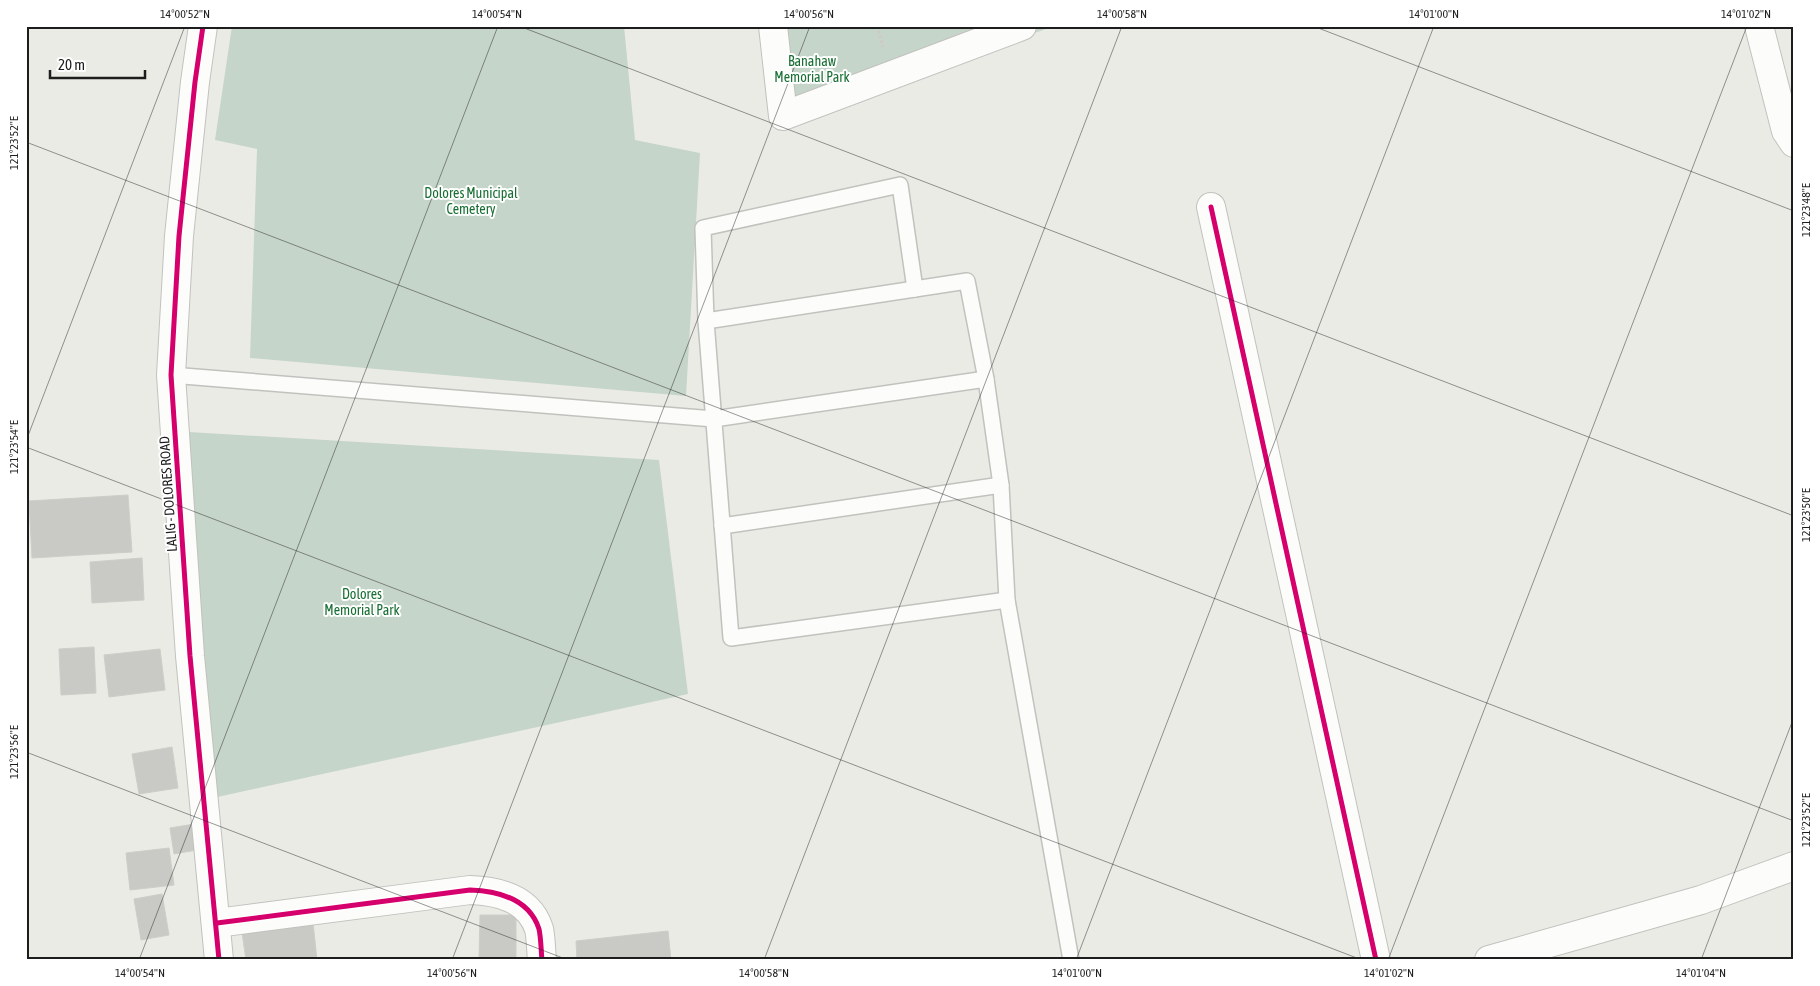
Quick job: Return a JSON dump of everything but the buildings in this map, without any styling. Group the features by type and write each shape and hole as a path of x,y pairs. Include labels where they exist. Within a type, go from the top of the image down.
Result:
{"street":[{"name":"LALIG - DOLORES ROAD","path":"203,26 195,82 179,236 171,376 190,656 217,923 219,960"},
{"path":"773,26 783,116 1022,26"},
{"path":"1759,26 1786,131 1794,143"},
{"path":"1211,207 1376,960"},
{"path":"1488,960 1701,900 1794,866"},
{"path":"217,923 470,890 491,891 512,897 529,910 538,929 542,960"}],"lane":[{"path":"914,289 900,184 704,228 706,321 731,638 1007,600"},
{"path":"706,321 967,281 986,379 1001,485 1007,600 1071,960"},
{"path":"171,376 714,419 986,379"},
{"path":"722,526 1001,485"}],"green space":[{"name":"Dolores Municipal Cemetery","path":"232,26 624,26 635,140 700,153 686,396 250,358 257,149 215,140"},
{"name":"Banahaw Memorial Park","path":"763,26 1054,26 777,127"},
{"name":"Dolores Memorial Park","path":"189,432 659,460 688,694 213,798"}],"cycle path":[{"path":"203,26 195,82 179,236 171,375 190,656 219,960"},
{"path":"1211,207 1376,960"},
{"path":"217,923 470,890 491,892 511,898 528,910 539,929 542,960"}]}
